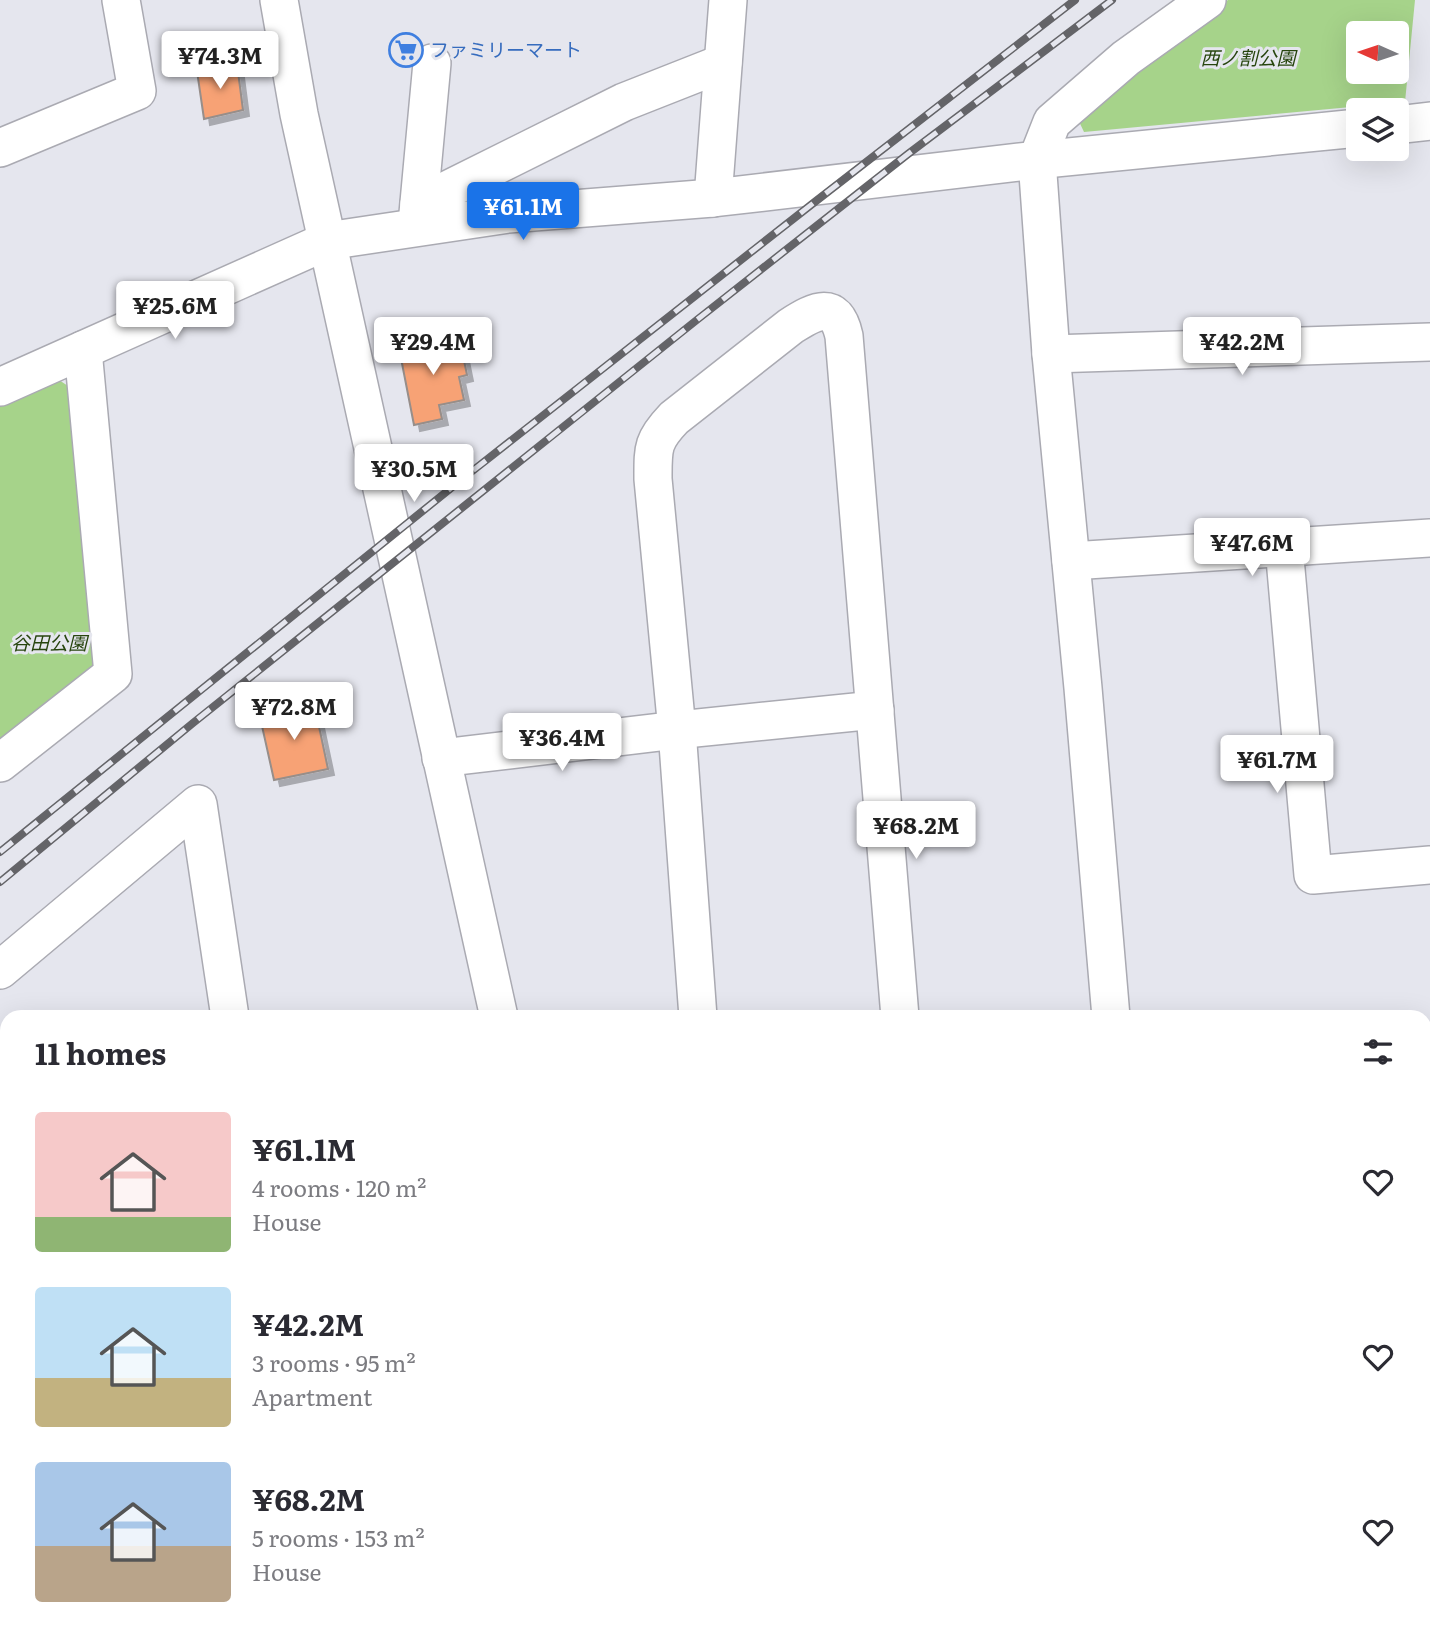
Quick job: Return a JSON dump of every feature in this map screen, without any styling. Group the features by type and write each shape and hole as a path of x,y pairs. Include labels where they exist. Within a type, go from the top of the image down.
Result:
{"street":[{"path":"0,148 137,91 121,0"},
{"path":"279,0 299,114 497,1010"},
{"path":"713,198 728,0"},
{"path":"1110,1010 1051,354 1037,160 1052,122 1126,58 1207,0"},
{"path":"418,216 432,63"},
{"path":"0,387 327,241 418,216 624,102 723,63"},
{"path":"1409,123 1430,121"},
{"path":"418,216 508,214 713,198 1037,160 1346,129"},
{"path":"697,1010 677,730 653,479 653,451 660,433 674,418 791,326 808,315 822,311 831,313 841,321 844,337 899,1010"},
{"path":"1051,354 1430,342"},
{"path":"0,763 113,674 83,351"},
{"path":"1071,561 1430,538"},
{"path":"1284,547 1313,875 1430,866"},
{"path":"441,758 875,710"},
{"path":"0,970 198,804 229,1010"}],"green space":[{"name":"西ノ割公園","path":"1228,0 1415,0 1409,61 1409,21 1346,21 1346,84 1407,84 1405,98 1346,98 1346,108 1084,132 1075,113"},
{"name":"谷田公園","path":"56,378 74,390 99,662 0,747 0,402"}],"building":[{"path":"237,64 243,110 204,119 197,71"},
{"path":"459,336 467,375 459,377 464,400 439,405 442,419 414,425 399,348"},
{"path":"314,703 328,769 274,780 260,717"}],"railway":[{"path":"0,852 466,476 1075,0"},
{"path":"0,882 193,723 698,319 908,154 1112,0"}],"place":[{"name":"ファミリーマート","path":"406,50"}]}
